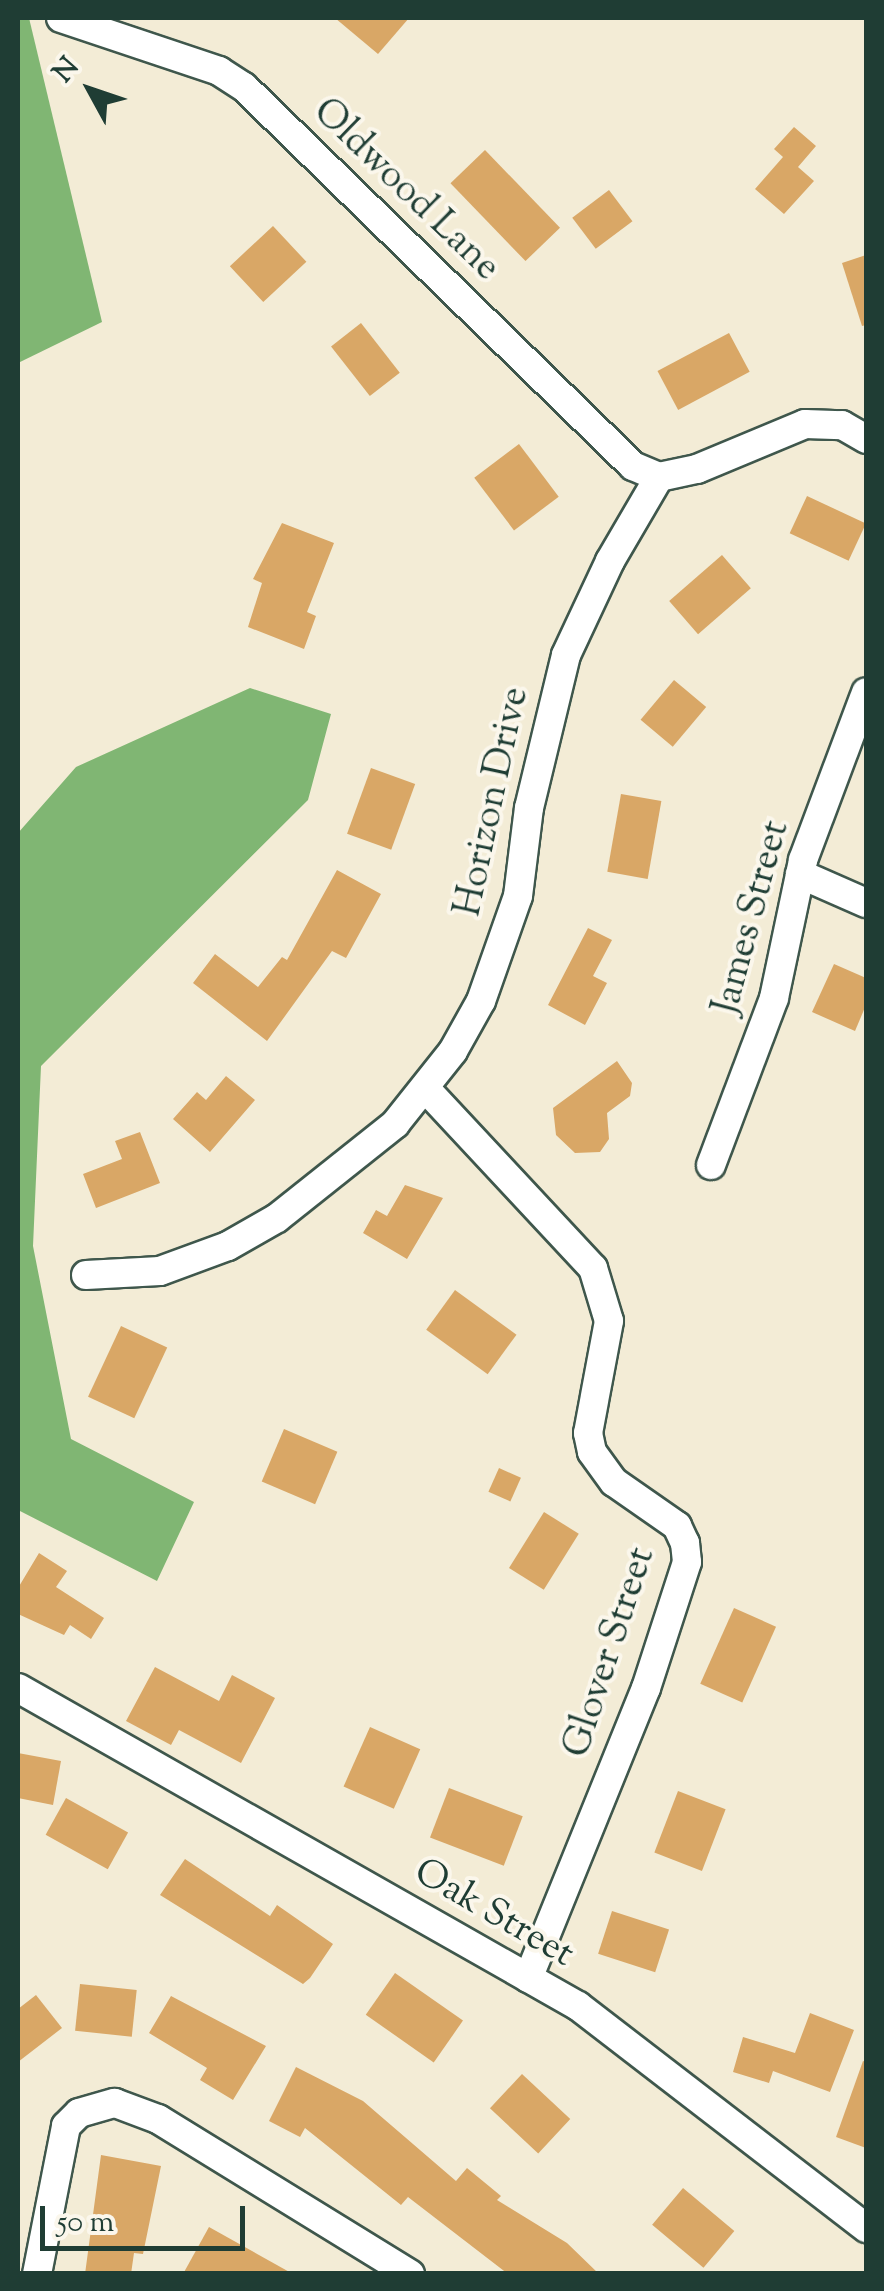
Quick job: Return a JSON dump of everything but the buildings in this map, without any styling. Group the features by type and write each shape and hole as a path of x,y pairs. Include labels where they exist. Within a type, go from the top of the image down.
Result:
{"street":[{"name":"Oldwood Lane","path":"60,18 219,71 244,88 634,466 659,477"},
{"path":"659,477 697,470 805,424 842,425 866,438"},
{"name":"Horizon Drive","path":"86,1275 160,1272 228,1246 339,1174 426,1089 480,1001 518,896 529,808 566,655 610,561 659,477"},
{"name":"James Street","path":"711,1165 774,998 800,874 866,692"},
{"path":"800,874 866,903"},
{"name":"Glover Street","path":"426,1089 593,1268 608,1321 593,1398 592,1452 614,1482 677,1526 685,1543 687,1562 646,1688 528,1978"},
{"name":"Oak Street","path":"18,1688 578,2006 866,2228"},
{"path":"37,2274 66,2126 79,2113 115,2103 158,2119 410,2274"}],"green space":[{"path":"18,18 29,18 102,322 18,363"},
{"path":"250,688 331,714 308,800 41,1066 33,1246 71,1439 194,1502 157,1581 18,1510 18,833 76,767"}]}
